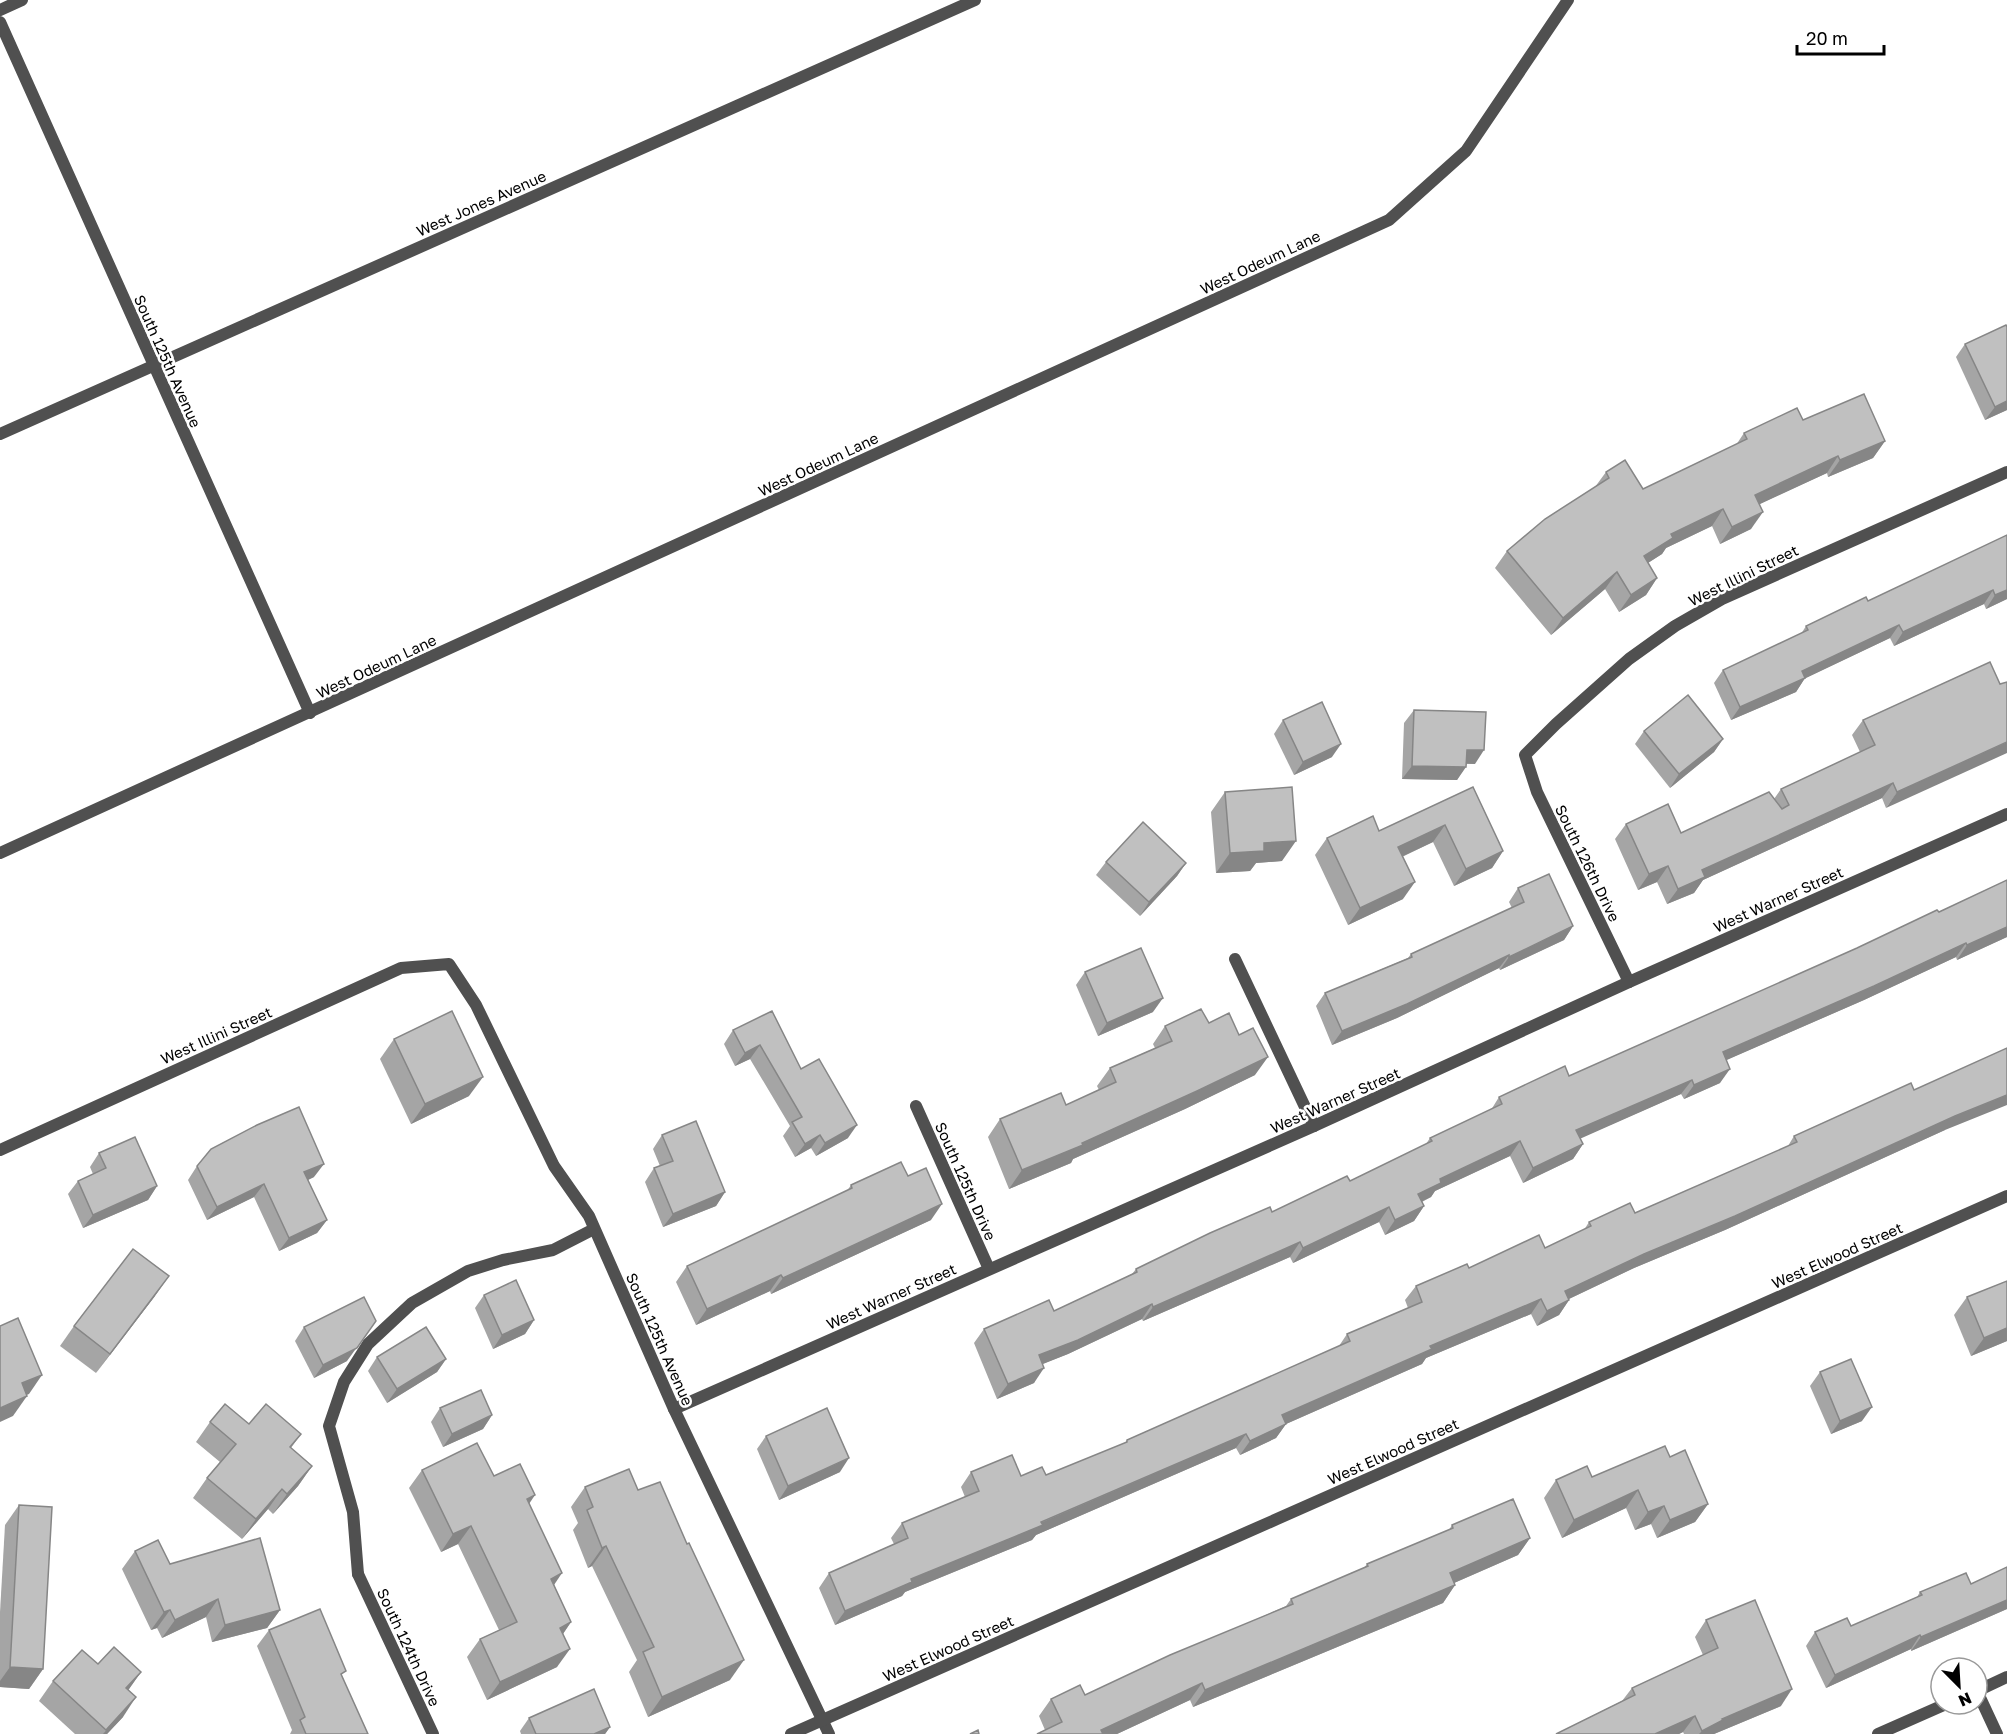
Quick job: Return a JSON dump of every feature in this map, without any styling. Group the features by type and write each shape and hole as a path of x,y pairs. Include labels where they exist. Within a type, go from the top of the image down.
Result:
{"street":[{"path":"0,10 22,0"},
{"name":"West Jones Avenue","path":"0,434 975,0"},
{"name":"West Odeum Lane","path":"0,853 1389,220 1466,151 1568,0"},
{"name":"South 125th Avenue","path":"0,22 310,713"},
{"name":"West Illini Street","path":"1525,755 1629,659 1684,621 1722,599 2007,472"},
{"name":"South 126th Drive","path":"1525,755 1538,792 1629,982"},
{"name":"West Warner Street","path":"674,1409 1314,1126 1629,982 2007,814"},
{"path":"1235,959 1314,1126"},
{"name":"South 125th Avenue","path":"449,964 476,1005 554,1167 589,1216 674,1409 829,1734"},
{"name":"West Illini Street","path":"0,1150 401,968 449,964"},
{"name":"South 125th Drive","path":"916,1106 989,1269"},
{"name":"West Elwood Street","path":"791,1734 2007,1196"},
{"name":"South 124th Drive","path":"433,1734 358,1574 353,1512 329,1426 344,1382 368,1344 412,1303 468,1271 503,1260 553,1250 594,1229"},
{"path":"1989,1685 2007,1677"},
{"path":"1878,1734 1929,1712"},
{"path":"1989,1716 1997,1734"}],"building":[{"path":"2006,325 2007,401 1995,407 1965,344"},
{"path":"1864,394 1885,441 1840,460 1838,456 1755,495 1763,512 1732,527 1723,509 1671,534 1673,538 1644,556 1657,578 1631,595 1617,572 1563,618 1507,551 1545,519 1609,478 1606,472 1625,460 1643,489 1747,439 1744,433 1797,408 1803,420"},
{"path":"2007,535 2007,590 1995,595 1993,590 1903,632 1899,625 1802,671 1805,678 1740,707 1723,670 1808,630 1806,626 1866,597 1868,601"},
{"path":"1990,662 2000,684 2007,682 2007,742 1897,792 1893,783 1702,870 1705,877 1678,889 1668,866 1649,874 1626,824 1668,804 1681,833 1769,792 1782,809 1789,805 1781,789 1875,745 1863,720"},
{"path":"1688,695 1723,739 1679,774 1644,731"},
{"path":"1322,702 1341,744 1303,762 1283,720"},
{"path":"1414,710 1486,712 1484,750 1467,750 1466,767 1412,766"},
{"path":"1292,787 1296,841 1264,843 1264,851 1230,853 1225,792"},
{"path":"1473,787 1503,851 1466,869 1445,825 1398,847 1415,882 1360,908 1327,838 1373,816 1379,831"},
{"path":"1143,822 1186,863 1149,902 1106,862"},
{"path":"1549,874 1573,926 1407,1004 1342,1031 1325,993 1412,957 1411,954 1524,902 1518,888"},
{"path":"2007,880 2007,927 1967,945 1966,943 1723,1052 1730,1069 1694,1085 1692,1080 1576,1130 1583,1144 1533,1168 1520,1141 1440,1179 1441,1183 1418,1194 1424,1206 1395,1220 1389,1207 1303,1248 1300,1242 1153,1307 1152,1304 1078,1340 1039,1355 1044,1368 1008,1384 984,1329 1049,1300 1054,1311 1137,1272 1136,1269 1210,1233 1270,1207 1272,1212 1347,1176 1350,1181 1432,1141 1430,1138 1502,1104 1499,1097 1565,1066 1569,1076"},
{"path":"1141,948 1163,998 1107,1023 1085,972"},
{"path":"1201,1009 1209,1023 1229,1013 1239,1035 1253,1028 1268,1057 1082,1143 1083,1145 1022,1170 1000,1119 1061,1093 1066,1105 1116,1082 1110,1068 1172,1041 1165,1026"},
{"path":"452,1011 483,1077 425,1104 394,1039"},
{"path":"772,1011 801,1069 819,1059 857,1125 825,1143 820,1135 805,1144 792,1122 802,1117 760,1045 745,1053 733,1030"},
{"path":"2007,1048 2007,1095 1955,1116 1565,1291 1569,1300 1547,1311 1541,1299 1430,1346 1432,1349 1282,1415 1286,1424 1250,1441 1246,1434 1041,1522 1043,1525 911,1579 912,1582 845,1611 829,1573 908,1538 902,1523 979,1491 971,1472 1012,1455 1021,1476 1042,1467 1046,1475 1127,1442 1127,1440 1350,1341 1347,1334 1422,1302 1416,1286 1467,1264 1469,1268 1539,1235 1545,1248 1591,1226 1589,1222 1630,1203 1635,1213 1797,1142 1794,1136 1911,1083 1914,1090"},
{"path":"299,1107 324,1164 304,1172 327,1220 289,1238 264,1184 217,1207 197,1166 211,1149 257,1125"},
{"path":"696,1121 725,1192 673,1214 654,1168 673,1161 662,1135"},
{"path":"135,1137 157,1186 93,1215 78,1181 106,1168 99,1153"},
{"path":"901,1162 908,1176 926,1168 942,1204 783,1278 781,1275 707,1309 687,1266 852,1188 851,1185"},
{"path":"133,1249 169,1276 110,1354 74,1326"},
{"path":"516,1280 534,1320 502,1335 484,1295"},
{"path":"2007,1281 2007,1328 1984,1338 1967,1297"},
{"path":"364,1297 376,1321 357,1348 323,1365 304,1327"},
{"path":"18,1318 42,1375 22,1383 27,1396 0,1408 0,1326"},
{"path":"426,1327 446,1359 397,1389 377,1357"},
{"path":"1851,1359 1872,1407 1840,1421 1820,1372"},
{"path":"481,1390 492,1415 452,1434 440,1408"},
{"path":"225,1404 249,1424 266,1404 301,1434 290,1447 312,1466 287,1494 282,1489 256,1519 207,1478 236,1444 210,1422"},
{"path":"827,1408 849,1458 788,1486 766,1436"},
{"path":"477,1443 494,1476 520,1464 535,1495 527,1499 562,1573 551,1579 571,1622 560,1628 570,1649 500,1682 480,1639 517,1622 471,1526 453,1534 422,1470"},
{"path":"1665,1446 1670,1457 1685,1450 1708,1504 1670,1520 1664,1506 1648,1512 1638,1490 1574,1520 1556,1480 1587,1466 1592,1477"},
{"path":"629,1469 638,1490 660,1482 687,1544 689,1543 744,1660 662,1697 643,1652 654,1647 606,1546 602,1548 587,1510 593,1507 585,1487"},
{"path":"1513,1499 1530,1538 1450,1573 1455,1585 1205,1690 1202,1683 1101,1730 1103,1734 1037,1734 1062,1722 1051,1699 1080,1685 1085,1695 1170,1655 1293,1604 1291,1599"},
{"path":"19,1505 52,1507 43,1669 10,1667"},
{"path":"260,1538 280,1610 225,1625 218,1599 175,1620 170,1610 164,1612 135,1551 158,1540 170,1564"},
{"path":"2007,1567 2007,1600 1921,1637 1920,1635 1835,1675 1815,1632 1847,1618 1851,1626 1922,1595 1920,1592 1966,1573 1971,1584"},
{"path":"1755,1600 1792,1689 1722,1719 1702,1731 1695,1716 1655,1734 1556,1734 1635,1695 1632,1688 1718,1648 1706,1620"},
{"path":"320,1609 346,1671 341,1674 368,1734 306,1734 300,1720 305,1717 269,1630"},
{"path":"114,1647 141,1672 126,1688 136,1697 106,1730 53,1681 82,1650 98,1664"},
{"path":"594,1689 610,1727 594,1734 536,1734 529,1718"}]}
